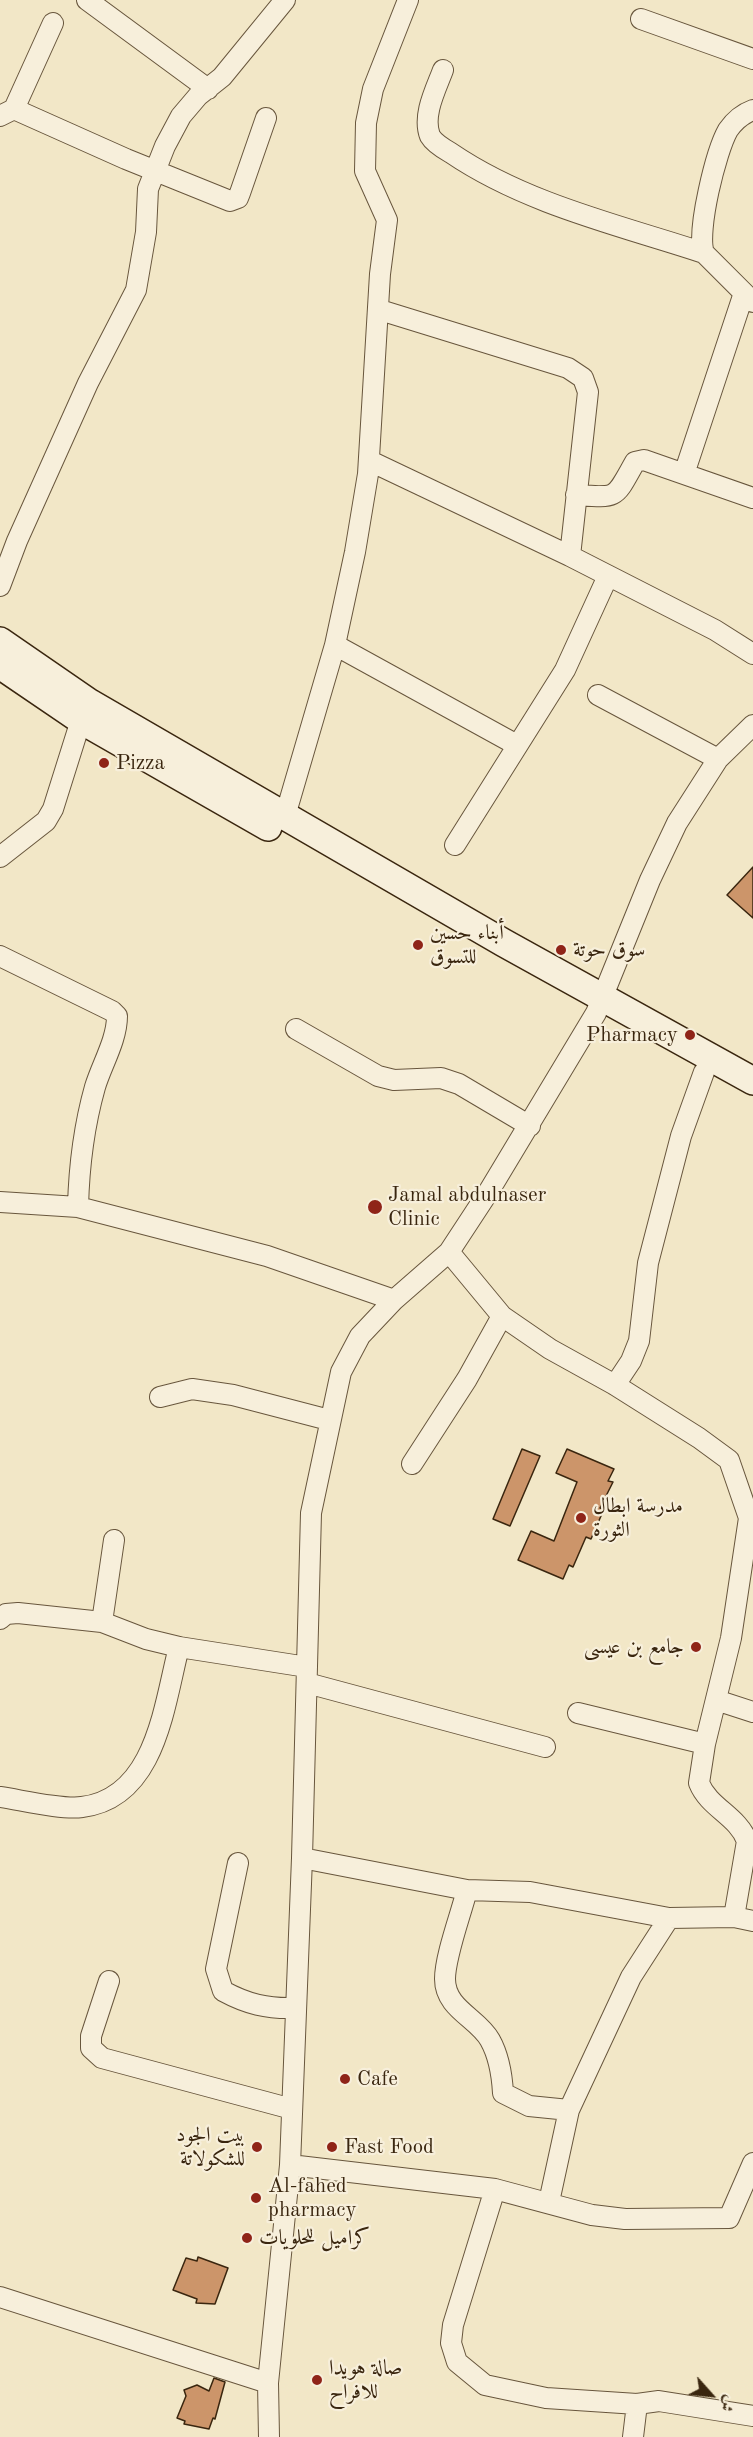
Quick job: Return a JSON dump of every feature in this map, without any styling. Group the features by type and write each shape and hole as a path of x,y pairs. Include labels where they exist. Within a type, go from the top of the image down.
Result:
{"main road":[{"path":"0,641 90,703 285,816 753,1100"},
{"path":"0,665 81,720 599,1005 753,1081"}],"street":[{"path":"87,0 208,89"},
{"path":"0,586 73,415 136,290 146,232 148,189 154,171 181,116 222,77 278,3"},
{"path":"285,816 335,645 355,552 370,461 380,310 380,273 387,220 365,171 366,123 373,89 403,4"},
{"path":"641,19 753,59"},
{"path":"53,23 7,113 234,200 240,193 266,118"},
{"path":"443,70 427,116 430,136 438,145 478,172 541,200 704,253"},
{"path":"684,474 748,297 704,253 700,244 702,222 722,143 737,118 753,110"},
{"path":"380,310 568,368 583,378 588,392 570,556"},
{"path":"576,495 611,497 618,492 635,462 644,460 753,498"},
{"path":"370,461 570,556 715,630 753,654"},
{"path":"455,845 515,744 564,670 608,576"},
{"path":"335,645 515,744"},
{"path":"598,695 718,759"},
{"path":"0,857 46,821 53,809 81,720"},
{"path":"269,2437 268,2383 290,2165 302,1858 311,1513 341,1372 350,1353 373,1320 449,1252 530,1126 599,1005 650,880 677,823 718,759 753,725"},
{"path":"0,956 112,1011 117,1016 115,1032 95,1088 86,1127 79,1176 78,1207"},
{"path":"296,1029 378,1076 394,1080 441,1078 459,1084 530,1126"},
{"path":"615,1385 631,1361 639,1341 643,1323 644,1287 653,1242 681,1136 704,1072"},
{"path":"0,1202 78,1207 267,1256 394,1300"},
{"path":"302,1858 467,1890 530,1892 669,1918 744,1919 747,1841 744,1831 703,1794 699,1783 705,1744 731,1638 751,1518 729,1460 699,1438 615,1385 550,1349 502,1316 449,1252"},
{"path":"412,1464 467,1379 502,1316"},
{"path":"160,1397 192,1389 233,1395 329,1420"},
{"path":"102,1622 114,1540"},
{"path":"0,1619 6,1614 18,1613 102,1622 146,1640 307,1675 545,1748"},
{"path":"0,1797 79,1808 103,1801 126,1788 136,1778 150,1750 179,1647"},
{"path":"717,1700 753,1712"},
{"path":"578,1713 705,1744"},
{"path":"238,1863 216,1969 223,1990 243,2002 268,2008 295,2008"},
{"path":"467,1890 444,1980 449,1996 456,2007 489,2038 497,2057 503,2093 529,2106 568,2110"},
{"path":"549,2202 568,2110 632,1977 669,1918"},
{"path":"109,1981 91,2036 91,2048 102,2058 292,2109"},
{"path":"290,2165 495,2189 592,2215 626,2219 729,2218 753,2163"},
{"path":"495,2189 453,2325 451,2343 457,2362 485,2385 546,2398 638,2404 659,2401 753,2416"},
{"path":"0,2297 268,2383"},
{"path":"633,2437 638,2404"}],"building":[{"path":"753,867 753,918 727,895"},
{"path":"522,1449 540,1456 510,1526 493,1519"},
{"path":"567,1449 614,1469 608,1481 613,1482 600,1508 604,1509 591,1539 586,1537 573,1567 569,1565 563,1579 518,1560 531,1531 554,1541 577,1482 556,1473"},
{"path":"198,2257 228,2268 215,2304 196,2303 197,2299 173,2290 186,2258 197,2261"},
{"path":"214,2378 225,2382 215,2419 213,2418 209,2429 184,2424 185,2421 177,2418 186,2396 184,2390 197,2385 209,2391"}],"place":[{"name":"Pizza","path":"104,763"},
{"name":"أبناء حسين للتسوق","path":"418,945"},
{"name":"سوق حوتة","path":"561,950"},
{"name":"Pharmacy","path":"690,1035"},
{"name":"Jamal abdulnaser Clinic","path":"375,1207"},
{"name":"مدرسة ابطال الثورة","path":"581,1518"},
{"name":"جامع بن عيسى","path":"696,1647"},
{"name":"Cafe","path":"345,2079"},
{"name":"بيت الجود للشكولاتة","path":"257,2147"},
{"name":"Fast Food","path":"332,2147"},
{"name":"Al-fahed pharmacy","path":"256,2198"},
{"name":"كراميل للحلويات","path":"247,2238"},
{"name":"صالة هويدا للافراح","path":"317,2380"}]}
